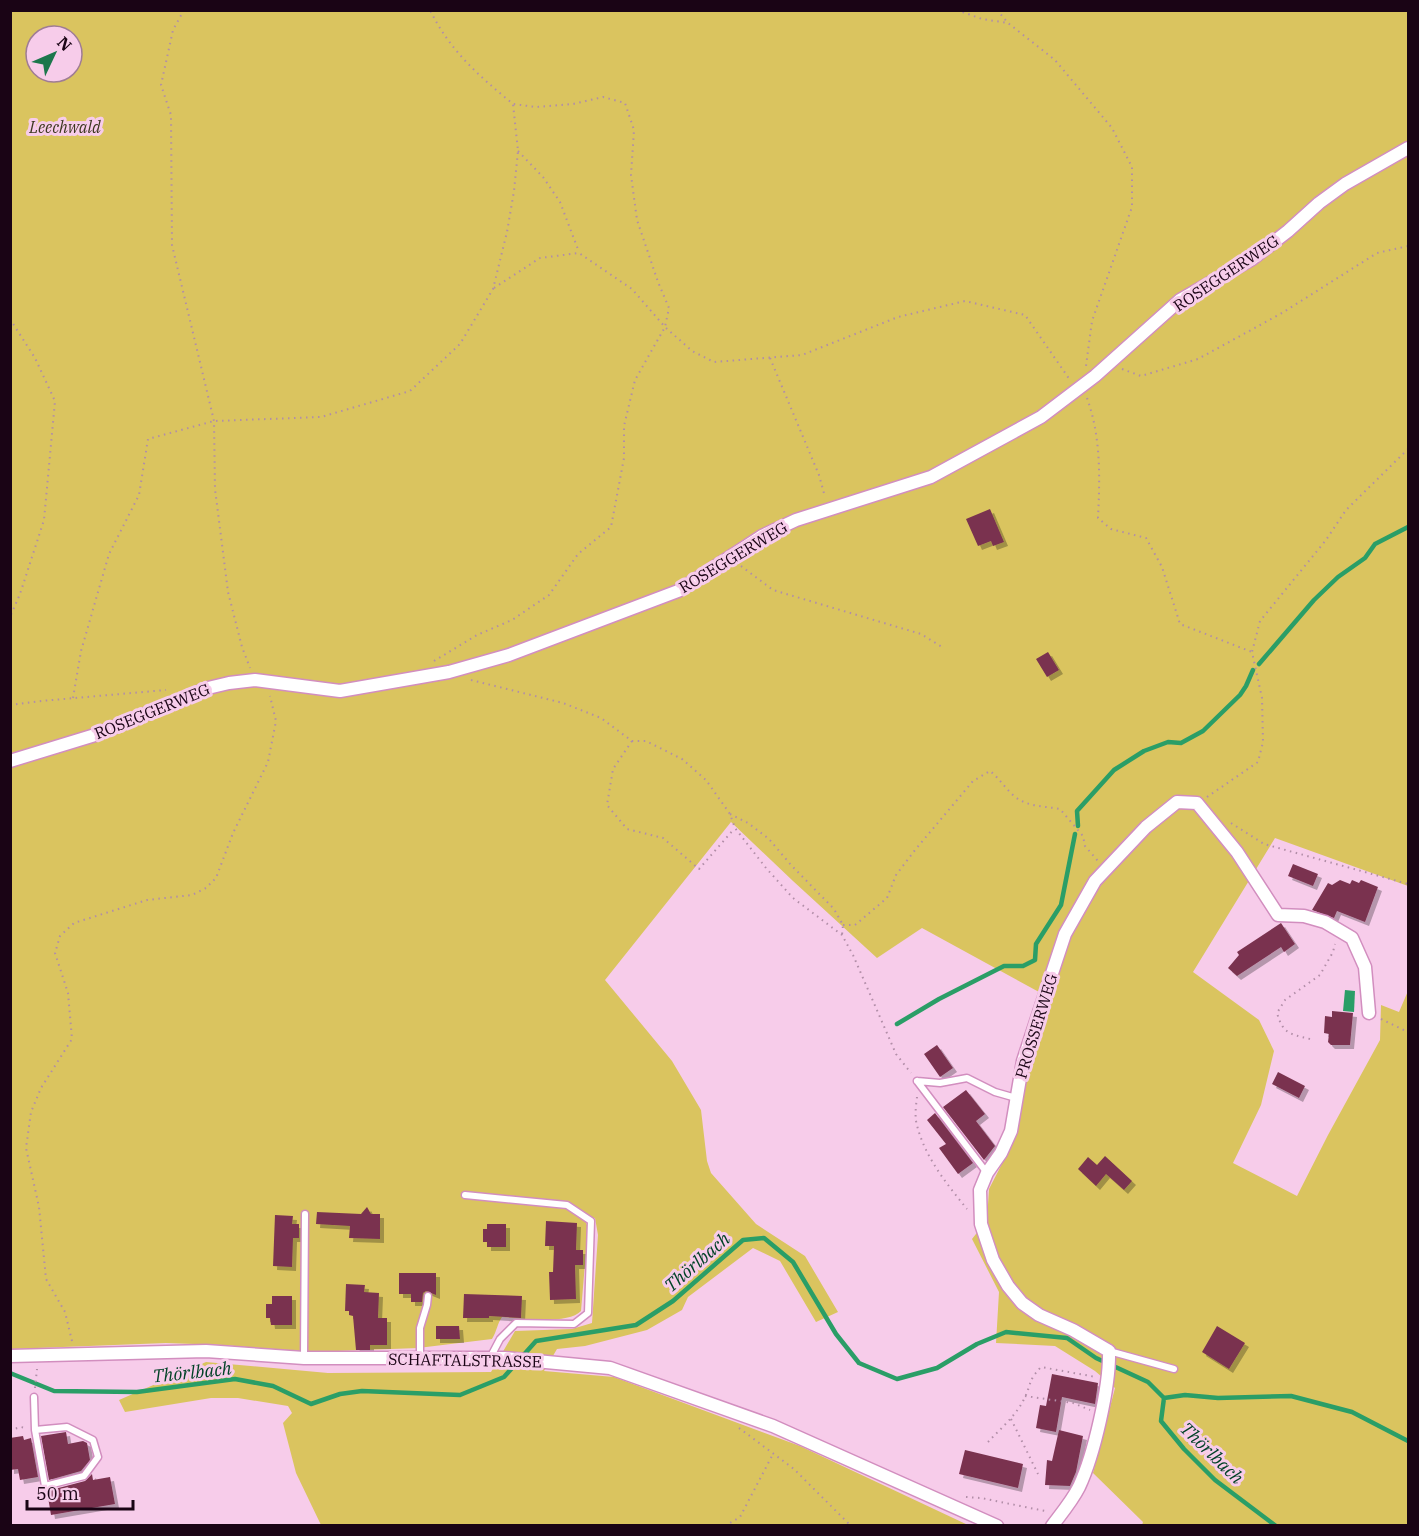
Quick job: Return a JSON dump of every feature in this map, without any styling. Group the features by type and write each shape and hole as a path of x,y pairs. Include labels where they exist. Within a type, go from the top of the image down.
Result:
{"street":[{"name":"ROSEGGERWEG","path":"10,761 95,735 208,688 229,682 261,681 340,690 449,672 509,655 678,591 762,536 796,520 931,477 1041,417 1080,388 1180,300 1252,259 1288,231 1319,202 1345,184 1408,148"},
{"name":"PROSSERWEG","path":"1109,1355 1073,1330 1039,1315 1022,1303 1008,1286 993,1260 981,1224 980,1190 1011,1131 1023,1061 1065,934 1095,881 1146,827 1177,802 1197,803"},
{"path":"1197,803 1237,852 1278,915 1304,916 1325,922 1352,938 1365,967 1369,1012"},
{"name":"SCHAFTALSTRASSE","path":"10,1356 206,1351 304,1358 504,1358 610,1368 773,1426 997,1526"},
{"path":"1052,1526 1078,1489 1086,1470 1101,1415 1109,1355"}],"lane":[{"path":"917,1081 940,1083 967,1078 994,1092 1016,1098"},
{"path":"917,1081 987,1173"},
{"path":"465,1195 567,1205 591,1221 588,1313 574,1324 516,1323 500,1339 490,1359"},
{"path":"304,1358 305,1214"},
{"path":"420,1358 420,1328 428,1305 428,1296"},
{"path":"1109,1355 1174,1369"},
{"path":"34,1396 35,1430 45,1486 84,1476 98,1457 93,1440 67,1428 35,1430"}],"path":[{"path":"75,1354 65,1312 46,1280 39,1207 26,1148 31,1112 40,1088 72,1039 68,993 55,953 60,936 74,923 147,900 192,895 206,888 216,878 232,833 268,762 276,721 261,681 242,647 228,592 215,489 214,421 172,245 171,115 161,86 173,30 184,10"},
{"path":"430,10 441,33 470,68 513,105 536,107 573,104 603,97 625,103 634,130 631,175 638,220 669,308 665,327 634,380 624,426 624,458 611,527 578,554 549,595 512,620 477,635 431,663"},
{"path":"957,10 982,19 1008,22"},
{"path":"997,10 1008,22 1055,60 1112,128 1132,166 1132,207 1092,321 1080,388"},
{"path":"73,698 81,651 109,554 139,495 148,439 214,421 321,417 410,392 460,344 492,289 507,232 518,151 513,105"},
{"path":"518,151 543,177 560,202 579,253 632,289 665,327 692,351 714,362 802,355 898,317 965,301 1024,315 1080,388 1095,421 1100,468 1098,518 1111,529 1146,538 1162,567 1180,624 1252,652"},
{"path":"1108,364 1141,376 1198,359 1282,314 1377,253 1408,246"},
{"path":"492,289 540,258 579,253"},
{"path":"10,318 35,358 55,401 44,520 20,594 10,617"},
{"path":"770,358 819,475 829,510"},
{"path":"1197,803 1258,762 1263,742 1262,698 1252,652 1260,621 1326,540 1346,510 1408,449"},
{"path":"729,558 773,590 921,634 942,647"},
{"path":"449,672 454,676 563,703 601,718 632,741 646,741 682,759 706,780 730,814 735,828 766,868 793,898 842,935 896,1053 917,1081 916,1119 922,1140 941,1177 981,1224"},
{"path":"10,705 166,690"},
{"path":"632,741 613,769 607,805 627,829 663,838 699,869 735,828"},
{"path":"843,925 855,925 887,898 896,875 915,850 973,781 990,771 1016,798 1030,805 1060,809 1083,837 1085,846 1106,870"},
{"path":"730,814 748,823 769,839 834,909 843,925 842,935"},
{"path":"1227,820 1264,844 1408,884"},
{"path":"1310,1039 1287,1033 1280,1024 1277,1013 1285,1000 1320,975 1333,952 1338,930"},
{"path":"1369,1012 1408,1032"},
{"path":"988,1442 1011,1419 1025,1396 1031,1378 1041,1367 1106,1379"},
{"path":"1025,1396 1073,1403 1101,1415"},
{"path":"1011,1419 1038,1474"},
{"path":"10,1430 21,1427 35,1430"},
{"path":"737,1427 794,1469 851,1526"},
{"path":"725,1526 740,1517 773,1454"},
{"path":"946,1503 961,1497 981,1498 1060,1515"}],"green space":[{"name":"Leechwald","path":"10,11 1408,11 1408,886 1275,838 1193,972 1259,1020 1274,1051 1261,1105 1233,1163 1297,1196 1380,1040 1381,1005 1399,1012 1408,991 1408,1525 1142,1525 1143,1522 1093,1473 1115,1388 1095,1371 1055,1346 996,1343 999,1292 972,1239 987,1220 989,1189 1006,1156 1004,1131 1039,992 922,928 877,958 731,822 605,980 672,1061 701,1110 707,1161 711,1173 756,1224 805,1256 838,1312 816,1322 780,1261 753,1248 688,1297 682,1310 647,1330 585,1346 557,1349 544,1371 614,1377 800,1446 968,1525 321,1525 296,1473 283,1423 292,1413 288,1406 238,1398 211,1398 125,1412 119,1400 206,1362 328,1373 491,1372 515,1331 572,1329 592,1323 598,1235 595,1218 584,1217 588,1228 581,1311 566,1318 502,1317 492,1339 418,1348 311,1352 166,1343 11,1349"}],"shaded area":[{"path":"1345,990 1355,991 1354,1012 1343,1011"}],"building":[{"path":"990,509 1004,542 993,546 991,541 978,546 966,519"},
{"path":"1048,652 1059,670 1047,677 1036,659"},
{"path":"1293,864 1318,874 1313,886 1288,876"},
{"path":"1340,880 1350,884 1352,880 1359,883 1361,880 1378,887 1365,922 1337,911 1334,918 1312,910 1328,883 1332,885"},
{"path":"1281,923 1295,944 1284,952 1281,947 1237,976 1228,968 1239,955 1237,952"},
{"path":"1332,1011 1353,1013 1350,1045 1331,1045 1328,1042 1329,1034 1324,1033 1325,1016 1332,1017"},
{"path":"937,1045 953,1068 940,1077 924,1054"},
{"path":"1278,1072 1305,1086 1299,1098 1272,1084"},
{"path":"966,1090 985,1114 976,1121 995,1146 984,1160 943,1107"},
{"path":"935,1113 973,1163 958,1174 939,1148 946,1144 927,1120"},
{"path":"1105,1156 1132,1181 1124,1190 1106,1174 1096,1186 1078,1169 1088,1157 1097,1165"},
{"path":"367,1207 371,1214 380,1214 380,1239 349,1238 350,1226 316,1224 317,1212 361,1214"},
{"path":"275,1215 293,1216 292,1224 299,1224 299,1238 293,1238 292,1267 273,1266"},
{"path":"546,1221 577,1223 576,1250 583,1250 583,1265 575,1265 576,1299 550,1300 549,1272 553,1272 554,1246 545,1246"},
{"path":"487,1224 506,1224 506,1247 487,1247 487,1242 483,1242 483,1229 487,1229"},
{"path":"399,1273 436,1273 436,1295 426,1291 423,1293 422,1302 411,1302 411,1294 399,1294"},
{"path":"346,1284 365,1285 364,1292 379,1293 378,1318 387,1318 387,1345 370,1345 370,1350 356,1350 353,1316 349,1315 349,1311 345,1311"},
{"path":"464,1294 522,1296 521,1318 489,1316 489,1318 463,1318"},
{"path":"272,1296 292,1296 292,1325 271,1325 270,1318 266,1318 266,1304 272,1304"},
{"path":"436,1326 459,1326 460,1339 436,1339"},
{"path":"1217,1326 1245,1343 1229,1369 1202,1352"},
{"path":"1052,1374 1098,1383 1095,1404 1062,1397 1056,1432 1036,1428 1040,1405 1046,1406"},
{"path":"1059,1430 1083,1436 1076,1472 1070,1486 1045,1485 1047,1460 1052,1461"},
{"path":"66,1432 68,1444 83,1441 87,1443 90,1460 81,1471 49,1480 41,1436"},
{"path":"23,1436 24,1440 31,1438 38,1477 20,1480 18,1469 10,1470 10,1438"},
{"path":"965,1450 1023,1464 1018,1488 959,1474"},
{"path":"92,1474 93,1480 110,1477 115,1504 51,1515 47,1491 85,1481"}],"waterway":[{"path":"1259,664 1314,600 1338,577 1365,558 1375,544 1408,527"},
{"path":"1078,826 1077,811 1114,770 1144,751 1168,742 1181,743 1203,731 1240,695 1253,670"},
{"path":"897,1024 939,999 1004,966 1023,966 1035,960 1036,944 1061,905 1075,834"},
{"name":"Thörlbach","path":"10,1373 54,1391 137,1392 235,1379 273,1386 311,1404 340,1394 362,1391 460,1395 504,1377 536,1341 636,1325 673,1301 743,1240 764,1238 793,1262 836,1334 859,1363 897,1379 937,1368 977,1344 1006,1332 1067,1338 1096,1358 1148,1382 1164,1398 1161,1421 1184,1449 1215,1480 1276,1526"},
{"path":"1164,1398 1185,1395 1218,1398 1291,1396 1352,1412 1408,1441"}]}
